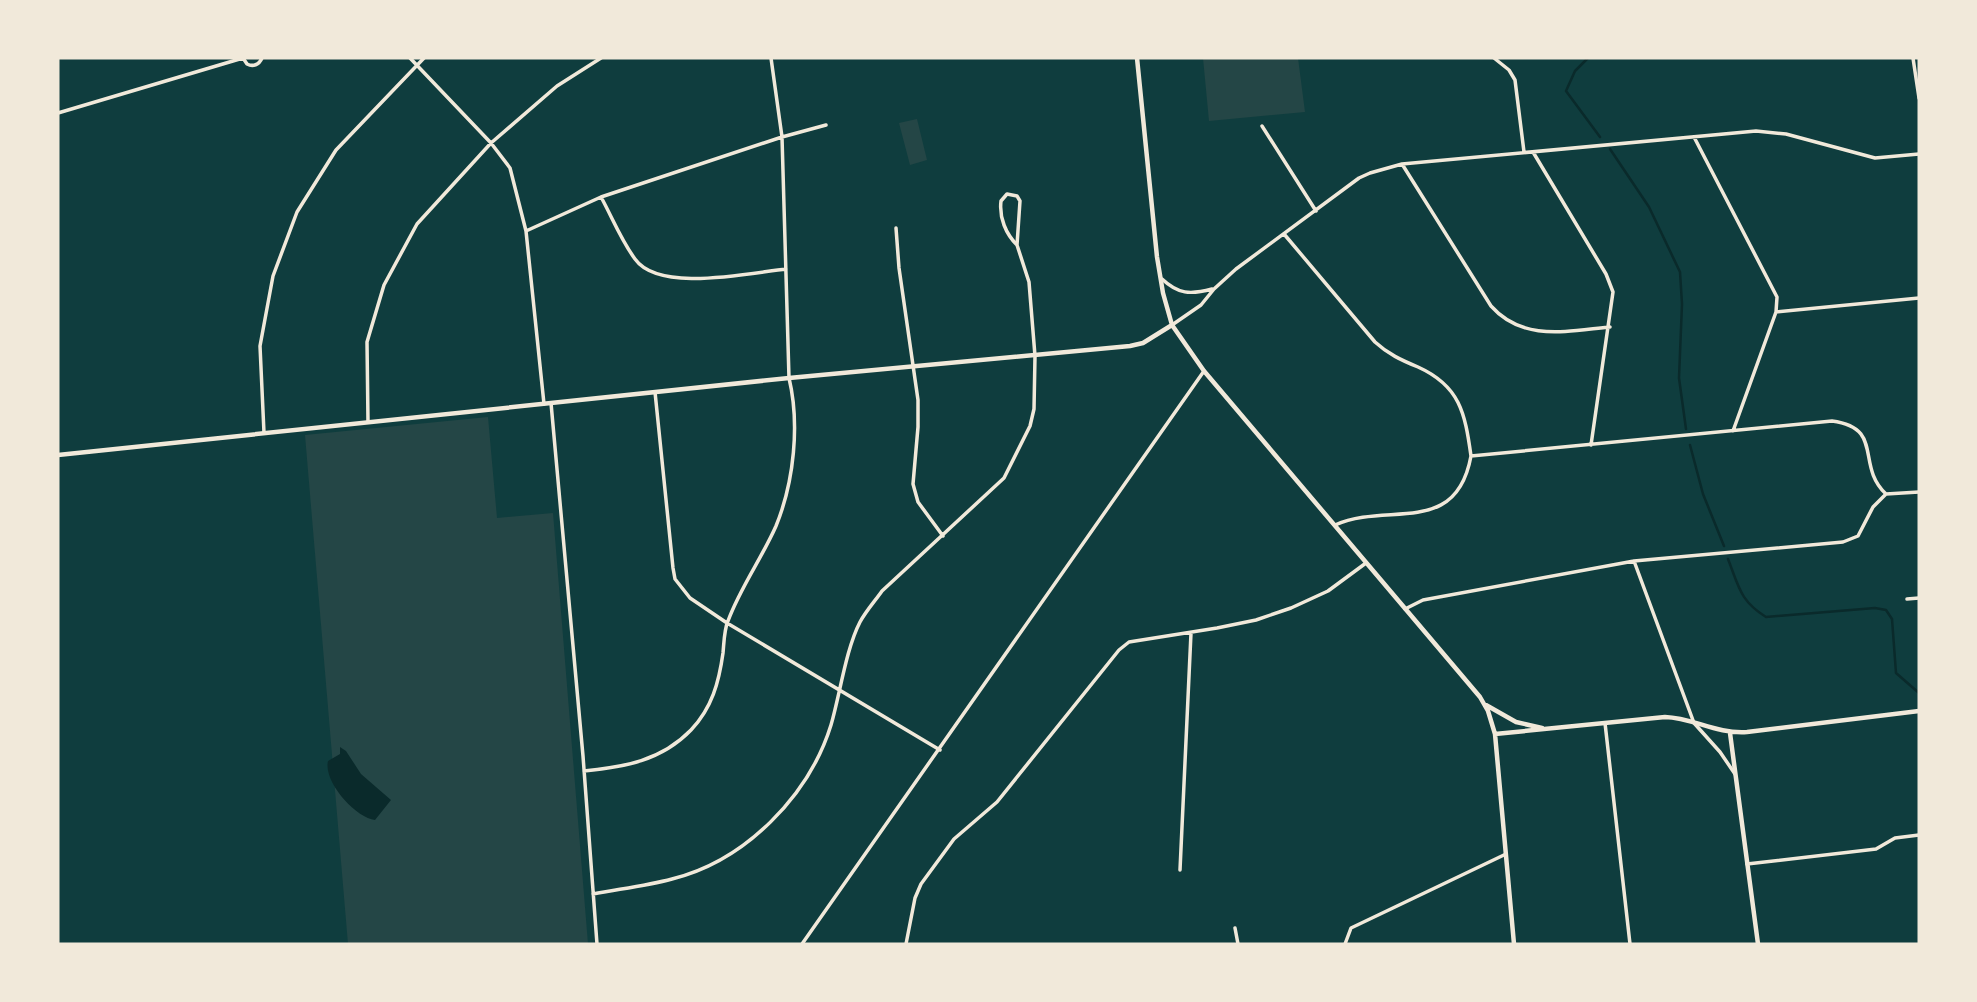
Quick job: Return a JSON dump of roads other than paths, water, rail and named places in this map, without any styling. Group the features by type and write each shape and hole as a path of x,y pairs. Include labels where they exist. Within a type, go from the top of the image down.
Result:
{"street":[{"path":"58,113 243,58 247,64 253,65 262,58"},
{"path":"410,58 491,143 510,168 526,231 544,404"},
{"path":"264,433 260,346 274,276 297,212 336,150 424,58"},
{"path":"368,422 368,342 384,285 417,224 491,143 557,86 601,58"},
{"path":"584,771 624,767 666,751 689,732 706,710 716,688 727,623 777,524 788,484 794,399 789,378 782,137 771,58"},
{"path":"1137,58 1160,278 1172,325 1204,371 1484,704 1495,734 1514,944"},
{"path":"1494,58 1509,70 1515,80 1524,152"},
{"path":"1913,58 1919,98"},
{"path":"526,231 601,197 826,125"},
{"path":"1262,126 1316,211"},
{"path":"58,455 789,378 1130,346 1143,343 1201,305 1236,269 1359,178 1402,164 1770,131 1875,158 1919,154"},
{"path":"1694,137 1777,297 1776,312 1733,431"},
{"path":"1533,152 1611,284 1613,301 1610,327 1591,445"},
{"path":"1402,164 1491,306 1501,317 1525,330 1538,332 1610,327"},
{"path":"593,894 674,879 704,867 753,837 789,801 816,762 827,736 855,635 872,604 882,591 992,492 1004,478 1030,426 1034,409 1035,356 1029,282 1017,246 1020,201 1017,196 1007,194 1001,201 1002,218 1010,238 1017,246"},
{"path":"601,197 636,261 657,276 683,280 786,270"},
{"path":"896,228 918,413 913,484 923,510 943,536"},
{"path":"1284,234 1387,354 1431,373 1449,387 1464,415 1471,456 1456,493 1441,506 1429,512 1355,519 1333,526"},
{"path":"1160,278 1174,290 1184,293 1194,294 1214,289"},
{"path":"1776,312 1919,298"},
{"path":"802,944 1204,371"},
{"path":"655,392 675,579 690,598 727,623 940,750"},
{"path":"551,403 597,944"},
{"path":"1471,456 1832,421 1851,424 1863,435 1872,474 1886,494"},
{"path":"1405,609 1423,600 1634,561 1843,542 1858,536 1873,507 1886,494 1919,492"},
{"path":"1634,561 1694,723 1735,774"},
{"path":"906,944 915,898 921,884 954,839 998,802 1119,650 1129,642 1191,634 1256,620 1293,607 1328,591 1366,563"},
{"path":"1907,599 1919,598"},
{"path":"1180,870 1191,634"},
{"path":"1484,704 1516,722 1550,729"},
{"path":"1495,734 1665,717 1730,733 1919,710"},
{"path":"1605,723 1630,944"},
{"path":"1730,733 1745,864 1758,944"},
{"path":"1745,864 1876,849 1895,838 1919,835"},
{"path":"1345,944 1351,928 1506,854"},
{"path":"1235,928 1238,944"}],"waterway":[{"path":"1588,58 1575,71 1566,91 1600,137"},
{"path":"1610,149 1649,207 1680,272 1682,304 1679,378 1686,429"},
{"path":"1690,445 1703,494 1724,546"},
{"path":"1728,559 1745,599 1766,617 1875,608 1886,610 1892,619 1896,673 1919,693"}]}
